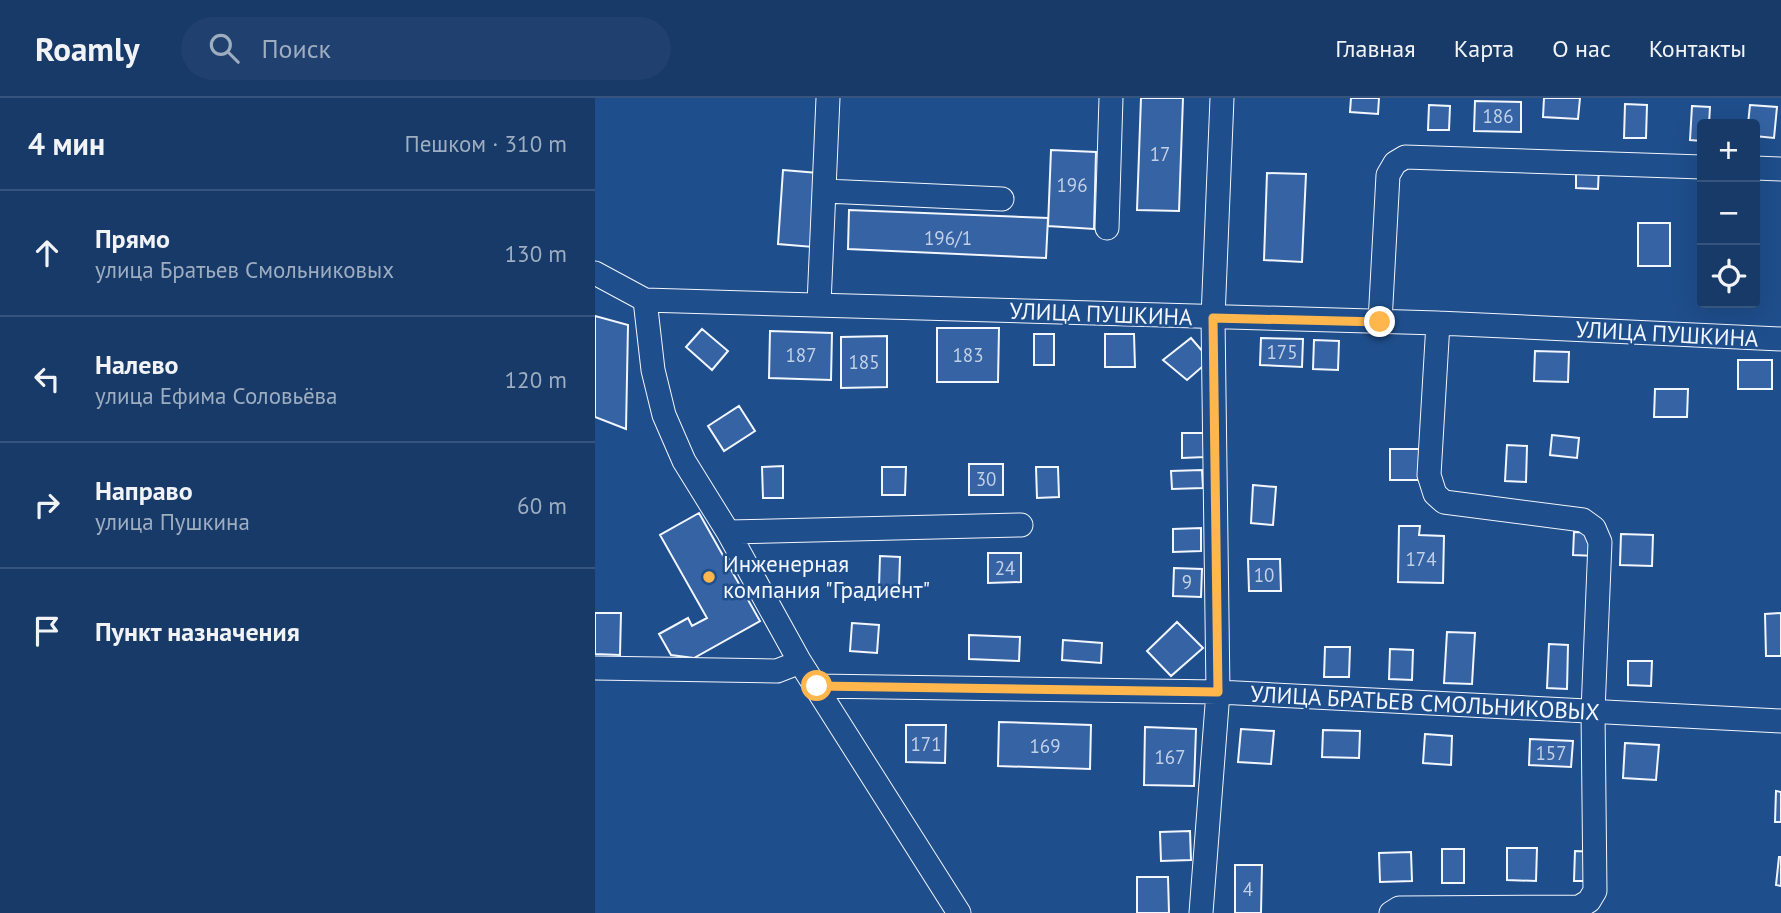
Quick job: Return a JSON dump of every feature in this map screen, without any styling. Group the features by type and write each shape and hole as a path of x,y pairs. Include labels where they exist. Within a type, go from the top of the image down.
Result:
{"street":[{"path":"819,304 828,98"},
{"path":"1107,228 1111,98"},
{"path":"1201,913 1218,692 1213,318 1222,98"},
{"path":"1380,322 1388,175 1395,163 1405,157 1697,167"},
{"path":"1760,168 1781,169"},
{"path":"825,191 1002,199"},
{"name":"УЛИЦА ПУШКИНА","path":"595,273 645,300 1438,323 1781,340"},
{"path":"645,300 653,370 664,415 684,461 729,532 800,662 960,913"},
{"path":"1391,913 1399,908 1579,906 1589,901 1595,891 1593,711 1600,542 1594,528 1583,520 1444,502 1434,494 1429,475 1438,323"},
{"path":"729,532 1021,525"},
{"path":"595,668 777,671 800,662"},
{"name":"УЛИЦА БРАТЬЕВ СМОЛЬНИКОВЫХ","path":"817,686 1218,692 1781,721"}],"building":[{"path":"1141,98 1183,98 1179,211 1137,210"},
{"path":"1351,98 1379,98 1378,114 1350,112"},
{"path":"1544,98 1580,98 1578,119 1543,117"},
{"path":"1475,101 1521,102 1521,132 1474,131"},
{"path":"1625,104 1647,105 1646,138 1624,138"},
{"path":"1429,105 1450,106 1449,130 1428,130"},
{"path":"1750,105 1777,107 1774,138 1760,137 1760,119 1749,119"},
{"path":"1692,106 1710,107 1709,119 1697,119 1697,141 1690,140"},
{"path":"1051,150 1096,152 1094,229 1048,226"},
{"path":"1576,166 1599,166 1598,189 1576,188"},
{"path":"783,170 818,173 813,247 778,244"},
{"path":"1267,173 1306,174 1302,262 1264,260"},
{"path":"849,210 1048,218 1046,258 848,249"},
{"path":"1638,223 1670,223 1670,266 1638,266"},
{"path":"595,316 628,325 626,429 595,417"},
{"path":"937,328 999,328 998,382 937,382"},
{"path":"702,329 728,351 712,370 686,347"},
{"path":"770,331 832,333 831,380 769,378"},
{"path":"1034,334 1054,334 1054,365 1034,365"},
{"path":"1105,334 1134,334 1135,367 1105,367"},
{"path":"887,336 887,387 841,388 841,337"},
{"path":"1191,338 1210,360 1187,380 1163,360"},
{"path":"1261,338 1303,339 1302,367 1260,365"},
{"path":"1314,340 1339,341 1338,370 1313,369"},
{"path":"1535,351 1569,352 1568,382 1534,381"},
{"path":"1738,360 1772,360 1772,389 1738,389"},
{"path":"1655,389 1688,389 1687,417 1654,417"},
{"path":"739,406 755,431 724,451 708,426"},
{"path":"1182,433 1204,433 1205,457 1182,458"},
{"path":"1552,435 1579,438 1577,458 1550,455"},
{"path":"1507,445 1527,446 1526,482 1505,481"},
{"path":"1390,449 1421,449 1421,480 1390,480"},
{"path":"969,464 1003,464 1003,495 969,495"},
{"path":"783,466 783,498 763,498 762,467"},
{"path":"882,467 906,467 905,495 882,495"},
{"path":"1036,467 1058,467 1059,497 1037,498"},
{"path":"1202,470 1203,488 1172,489 1171,471"},
{"path":"1253,485 1276,487 1273,525 1251,523"},
{"name":"Инженерная компания \"Градиент\"","path":"699,513 760,621 694,658 671,655 659,634 688,618 692,626 707,618 660,535"},
{"path":"1399,526 1420,526 1419,535 1444,536 1443,583 1398,582"},
{"path":"1201,528 1201,551 1173,552 1173,529"},
{"path":"1574,532 1597,533 1596,556 1573,555"},
{"path":"1621,534 1653,535 1652,566 1620,565"},
{"path":"988,553 1021,553 1021,582 988,583"},
{"path":"880,556 900,557 899,588 879,587"},
{"path":"1248,559 1280,559 1281,591 1249,591"},
{"path":"1174,568 1202,569 1201,597 1173,596"},
{"path":"595,613 621,613 620,655 595,654"},
{"path":"1781,613 1781,656 1766,656 1765,614"},
{"path":"1177,622 1203,648 1171,676 1147,651"},
{"path":"852,623 879,625 877,653 850,651"},
{"path":"1447,632 1475,633 1472,684 1444,683"},
{"path":"969,635 1020,637 1019,661 969,659"},
{"path":"1063,640 1102,643 1101,663 1062,660"},
{"path":"1549,644 1568,645 1567,689 1547,688"},
{"path":"1325,647 1350,647 1349,677 1324,677"},
{"path":"1390,649 1413,650 1412,680 1389,679"},
{"path":"1628,661 1652,661 1651,686 1628,685"},
{"path":"999,722 1091,725 1090,769 998,766"},
{"path":"906,725 946,725 945,763 906,762"},
{"path":"1145,727 1196,729 1194,786 1144,785"},
{"path":"1241,729 1274,731 1271,764 1238,762"},
{"path":"1323,730 1360,731 1359,758 1322,757"},
{"path":"1425,734 1452,736 1451,765 1423,763"},
{"path":"1530,739 1573,741 1571,767 1529,765"},
{"path":"1625,743 1659,745 1656,780 1623,778"},
{"path":"1776,791 1781,792 1781,822 1775,822"},
{"path":"1190,831 1191,860 1161,861 1160,832"},
{"path":"1507,848 1537,848 1536,881 1507,880"},
{"path":"1442,849 1464,849 1464,883 1442,883"},
{"path":"1575,851 1599,852 1599,881 1574,881"},
{"path":"1411,852 1412,881 1380,882 1379,853"},
{"path":"1781,857 1781,886 1776,885"},
{"path":"1235,865 1262,865 1261,913 1235,913"},
{"path":"1137,877 1168,877 1169,913 1137,913"}],"place":[{"name":"Инженерная компания \"Градиент\"","path":"709,577"}],"route":[{"path":"817,686 1218,692 1213,318 1380,322"}]}
